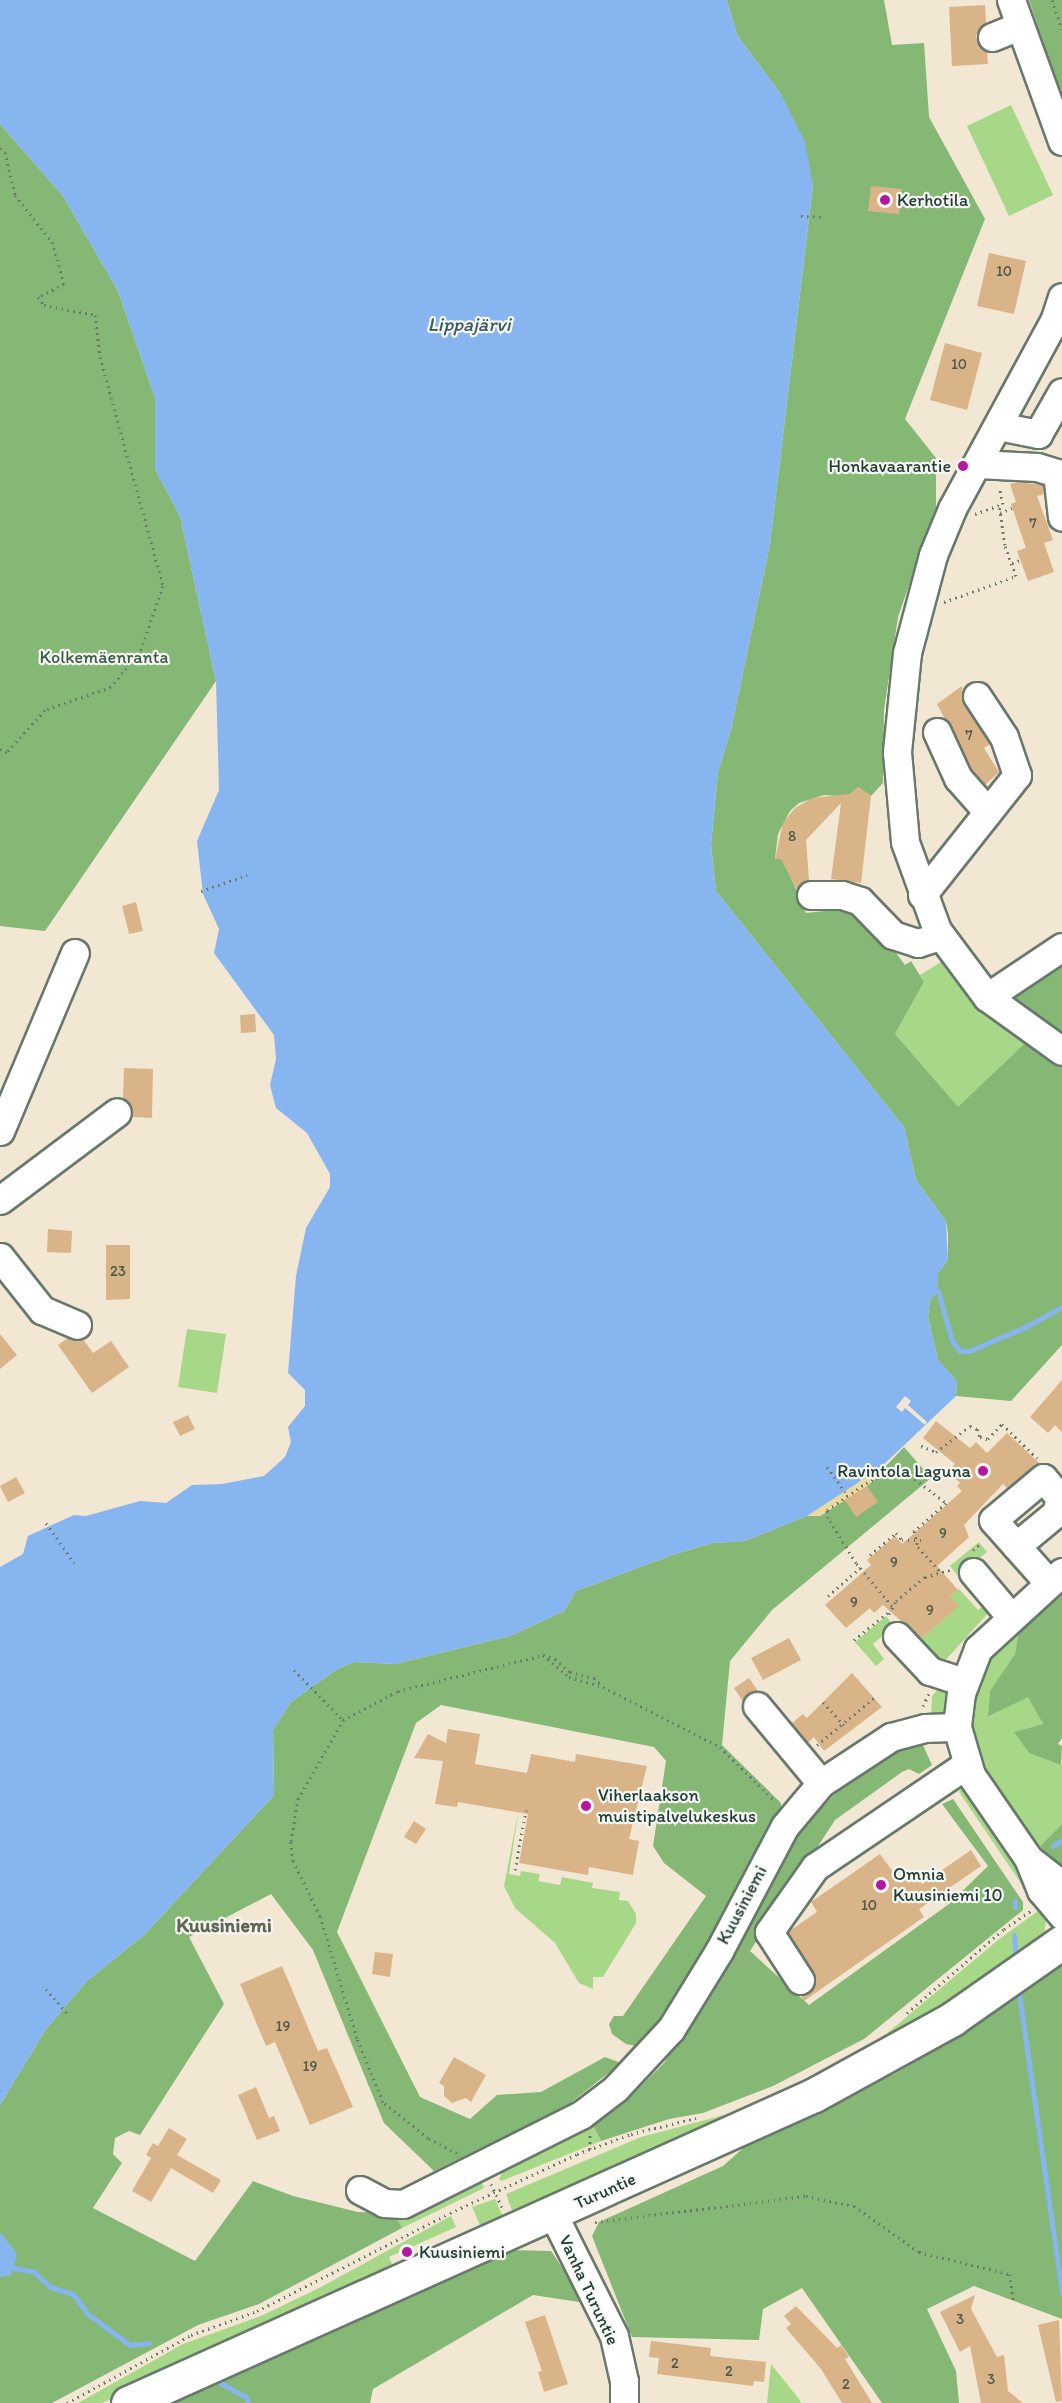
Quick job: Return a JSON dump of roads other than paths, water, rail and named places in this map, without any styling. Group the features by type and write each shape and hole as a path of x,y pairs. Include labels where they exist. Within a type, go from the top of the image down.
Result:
{"main road":[{"name":"Turuntie","path":"128,2403 553,2214 800,2090 952,2019 1062,1942"}],"street":[{"path":"1011,0 1062,141"},
{"path":"992,37 1019,26"},
{"path":"1062,297 1052,346 998,426 986,464 952,509 919,597 901,696 897,752 905,842 922,895 940,936 987,997 1062,1051"},
{"path":"998,426 1038,434 1062,392"},
{"path":"986,464 1037,467 1057,473 1062,517"},
{"path":"922,895 1017,775 1004,737 977,696"},
{"path":"937,732 958,778 988,812"},
{"path":"812,895 842,895 860,901 893,935 918,943 940,936"},
{"path":"987,997 1062,946"},
{"path":"0,1131 75,953"},
{"path":"0,1200 117,1112"},
{"path":"0,1257 42,1310 77,1325"},
{"path":"1043,1478 1060,1498 1056,1513 1016,1546 1055,1577 1010,1616 978,1648 964,1682 957,1727 967,1764 984,1797 1057,1900"},
{"path":"973,1572 1010,1616"},
{"path":"897,1636 930,1671 964,1682"},
{"path":"757,1706 820,1783"},
{"name":"Kuusiniemi","path":"360,2190 384,2203 403,2204 472,2160 581,2115 637,2070 671,2029 705,1974 785,1826 820,1783 891,1737 925,1728 957,1727"},
{"path":"800,1980 769,1932 815,1868 967,1764"},
{"name":"Vanha Turuntie","path":"553,2214 614,2336 624,2381 624,2403"}],"water":[{"name":"Lippajärvi","path":"0,0 727,0 737,35 781,94 805,142 813,185 770,544 731,730 718,772 711,845 716,891 904,1127 916,1180 946,1221 948,1260 938,1273 938,1291 930,1300 928,1316 938,1360 957,1381 956,1396 879,1469 807,1516 745,1541 713,1543 675,1554 576,1591 564,1611 510,1636 395,1664 355,1662 337,1669 291,1702 273,1730 274,1795 144,1935 87,1981 46,2029 0,2105 0,1567 23,1554 28,1536 74,1515 86,1516 140,1501 166,1503 192,1485 222,1484 264,1476 285,1457 291,1442 288,1427 305,1406 305,1390 288,1373 296,1276 306,1228 330,1187 330,1174 307,1133 276,1108 270,1085 276,1059 274,1035 214,953 219,929 203,894 197,841 219,790 216,681 180,516 155,469 155,398 118,291 63,196 0,124"},
{"path":"0,2232 17,2254 11,2275 0,2277"}],"waterway":[{"path":"938,1291 952,1341 960,1351 969,1351 1025,1327 1062,1307"},
{"path":"1053,1846 1062,1840"},
{"path":"1015,1901 1015,1907"},
{"path":"1014,1935 1016,1957"},
{"path":"1019,1994 1062,2293"},
{"path":"14,2268 34,2272 50,2287 73,2294 89,2315 130,2345 149,2343"},
{"path":"217,2381 246,2397 248,2403"}],"place":[{"name":"Kerhotila","path":"885,200"},
{"name":"Honkavaarantie","path":"963,466"},
{"name":"Ravintola Laguna","path":"983,1471"},
{"name":"Viherlaakson muistipalvelukeskus","path":"586,1806"},
{"name":"Omnia Kuusiniemi 10","path":"881,1885"},
{"name":"Kuusiniemi","path":"407,2252"}],"district":[{"name":"Kuusiniemi","path":"224,1925"}],"park label":[{"name":"Kolkemäenranta","path":"104,657"}]}
